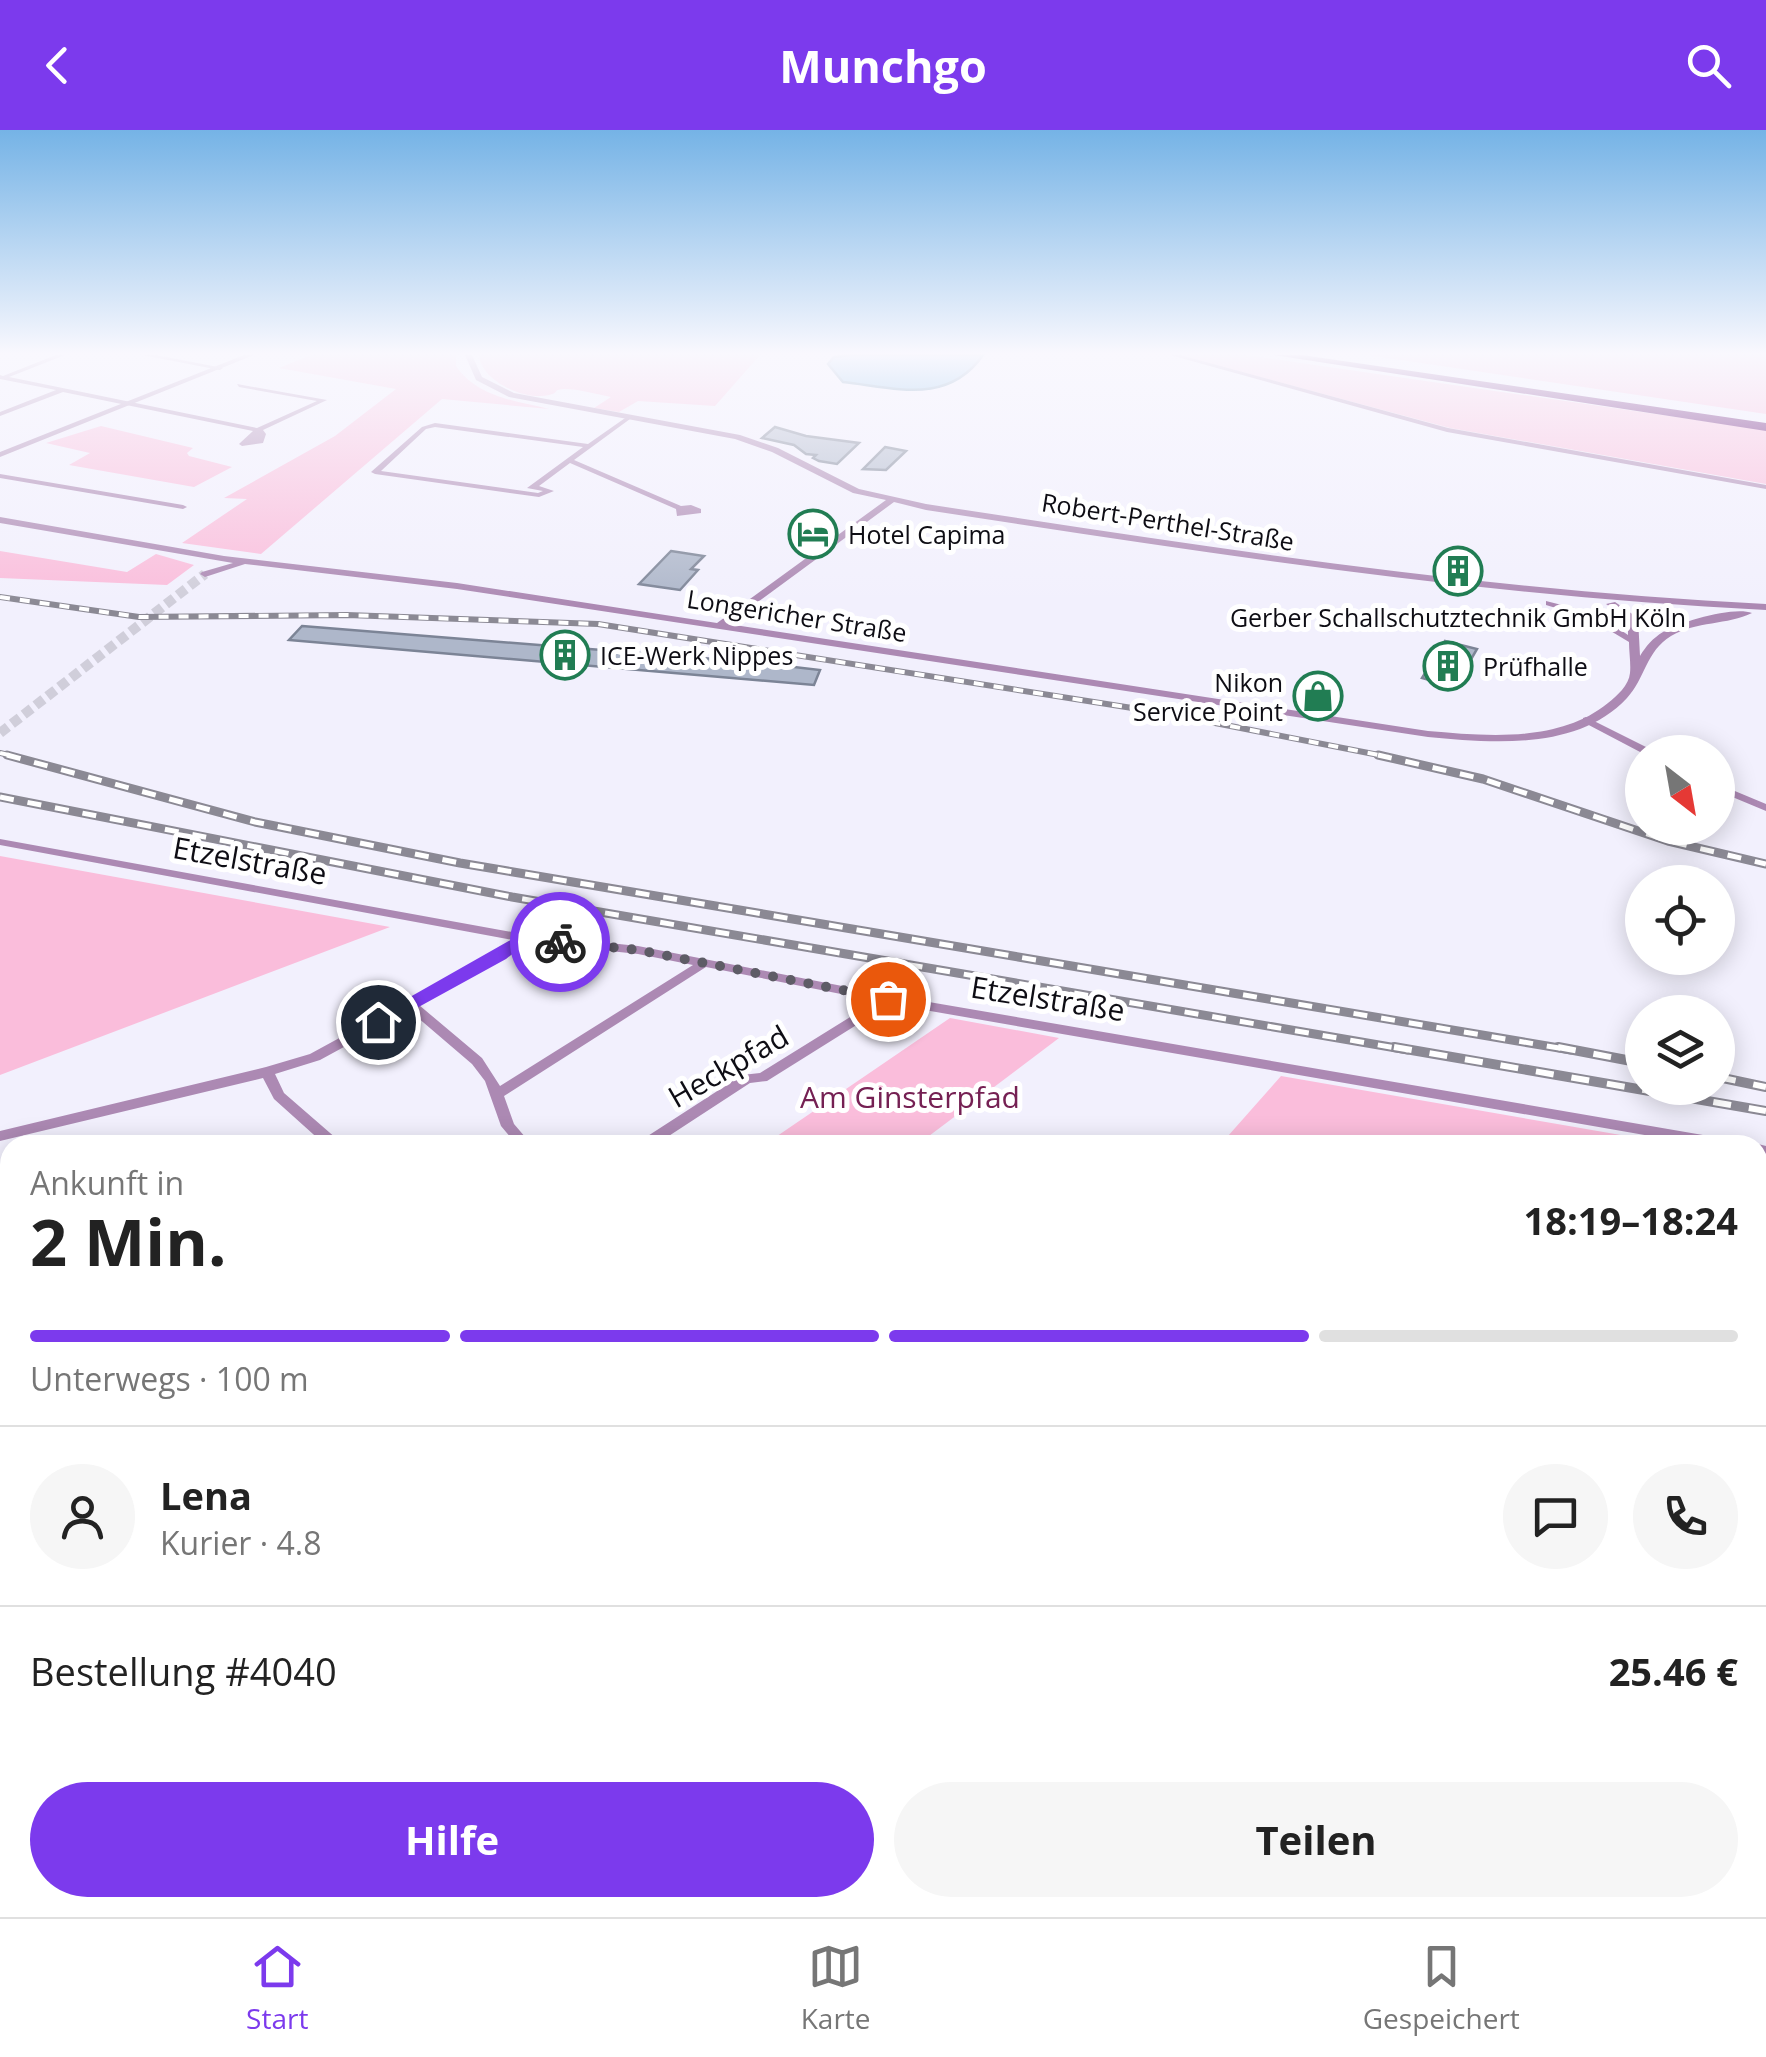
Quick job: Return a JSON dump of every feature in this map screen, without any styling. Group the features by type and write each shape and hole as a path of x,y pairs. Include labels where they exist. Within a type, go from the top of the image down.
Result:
{"street":[{"path":"0,455 42,438"},
{"path":"412,438 375,472 538,495 550,491 534,486"},
{"path":"534,438 590,446"},
{"path":"525,493 600,438"},
{"name":"Robert-Perthel-Straße","path":"739,438 775,450 841,485 892,500 1546,602 1624,610 1766,610"},
{"path":"1494,438 1766,487"},
{"path":"569,460 680,508"},
{"path":"0,476 92,490 122,500 183,507"},
{"path":"718,626 892,500"},
{"name":"Longericher Straße","path":"0,520 224,559 458,586 1428,734 1486,738 1526,736 1586,720 1620,699 1653,645 1681,628 1748,613"},
{"path":"224,559 205,574 252,562"},
{"name":"Robert-Perthel-Straße","path":"1438,584 1766,610"},
{"path":"1592,599 1624,610 1642,603"},
{"path":"1546,602 1593,616 1631,643"},
{"path":"1624,610 1635,672"},
{"path":"1586,720 1625,740"},
{"path":"1735,795 1766,808"},
{"name":"Etzelstraße","path":"0,842 523,938 638,950 888,999 1674,1135"},
{"path":"4,1135 268,1072 314,1056 501,955 523,938"},
{"path":"495,1095 704,963"},
{"name":"Heckpfad","path":"660,1135 747,1078 762,1078 888,999"},
{"path":"410,1005 477,1062 491,1080 508,1126 517,1135"},
{"path":"268,1072 279,1096 324,1135"}],"green space":[{"path":"61,438 153,438 193,448 187,453 189,456 232,467 194,487 69,465 90,453 46,443"},
{"path":"331,438 396,438 261,554 182,543 247,499 224,498"},
{"path":"1509,438 1766,438 1766,484"},
{"path":"0,551 127,572 156,554 194,565 167,585 0,578"},
{"path":"0,856 390,927 0,1075"},
{"name":"Am Ginsterpfad","path":"950,1018 1059,1038 930,1135 779,1135"},
{"path":"1281,1076 1621,1135 1229,1135"}],"building":[{"path":"764,438 859,443 837,464 819,461 813,458 816,455 806,454 794,445"},
{"path":"885,447 906,451 886,470 863,469"},
{"path":"671,551 704,556 691,569 698,570 680,590 639,584"},
{"name":"ICE-Werk Nippes","path":"302,626 820,670 814,685 289,640"},
{"name":"Prüfhalle","path":"1445,641 1477,649 1455,687 1422,678"}],"tunnel":[{"path":"0,733 205,574"}],"railway":[{"path":"0,597 139,617 347,615 598,624 1164,713 1389,757"},
{"path":"0,753 17,757"},
{"path":"7,755 255,822 460,863 1571,1050"},
{"path":"1378,755 1483,779 1668,841 1766,864"},
{"path":"0,797 512,897 1408,1050"},
{"path":"1394,1047 1766,1111"},
{"path":"1558,1047 1625,1060"},
{"path":"1735,1081 1766,1087"}],"way so far":[{"path":"560,942 638,950 888,999"}],"place":[{"name":"Hotel Capima","path":"813,534"},
{"name":"Gerber Schallschutztechnik GmbH Köln","path":"1458,571"},
{"name":"ICE-Werk Nippes","path":"565,655"},
{"name":"Prüfhalle","path":"1448,666"},
{"name":"Nikon Service Point","path":"1318,696"}],"route":[{"path":"378,1022 501,955 523,938 560,942"}]}
